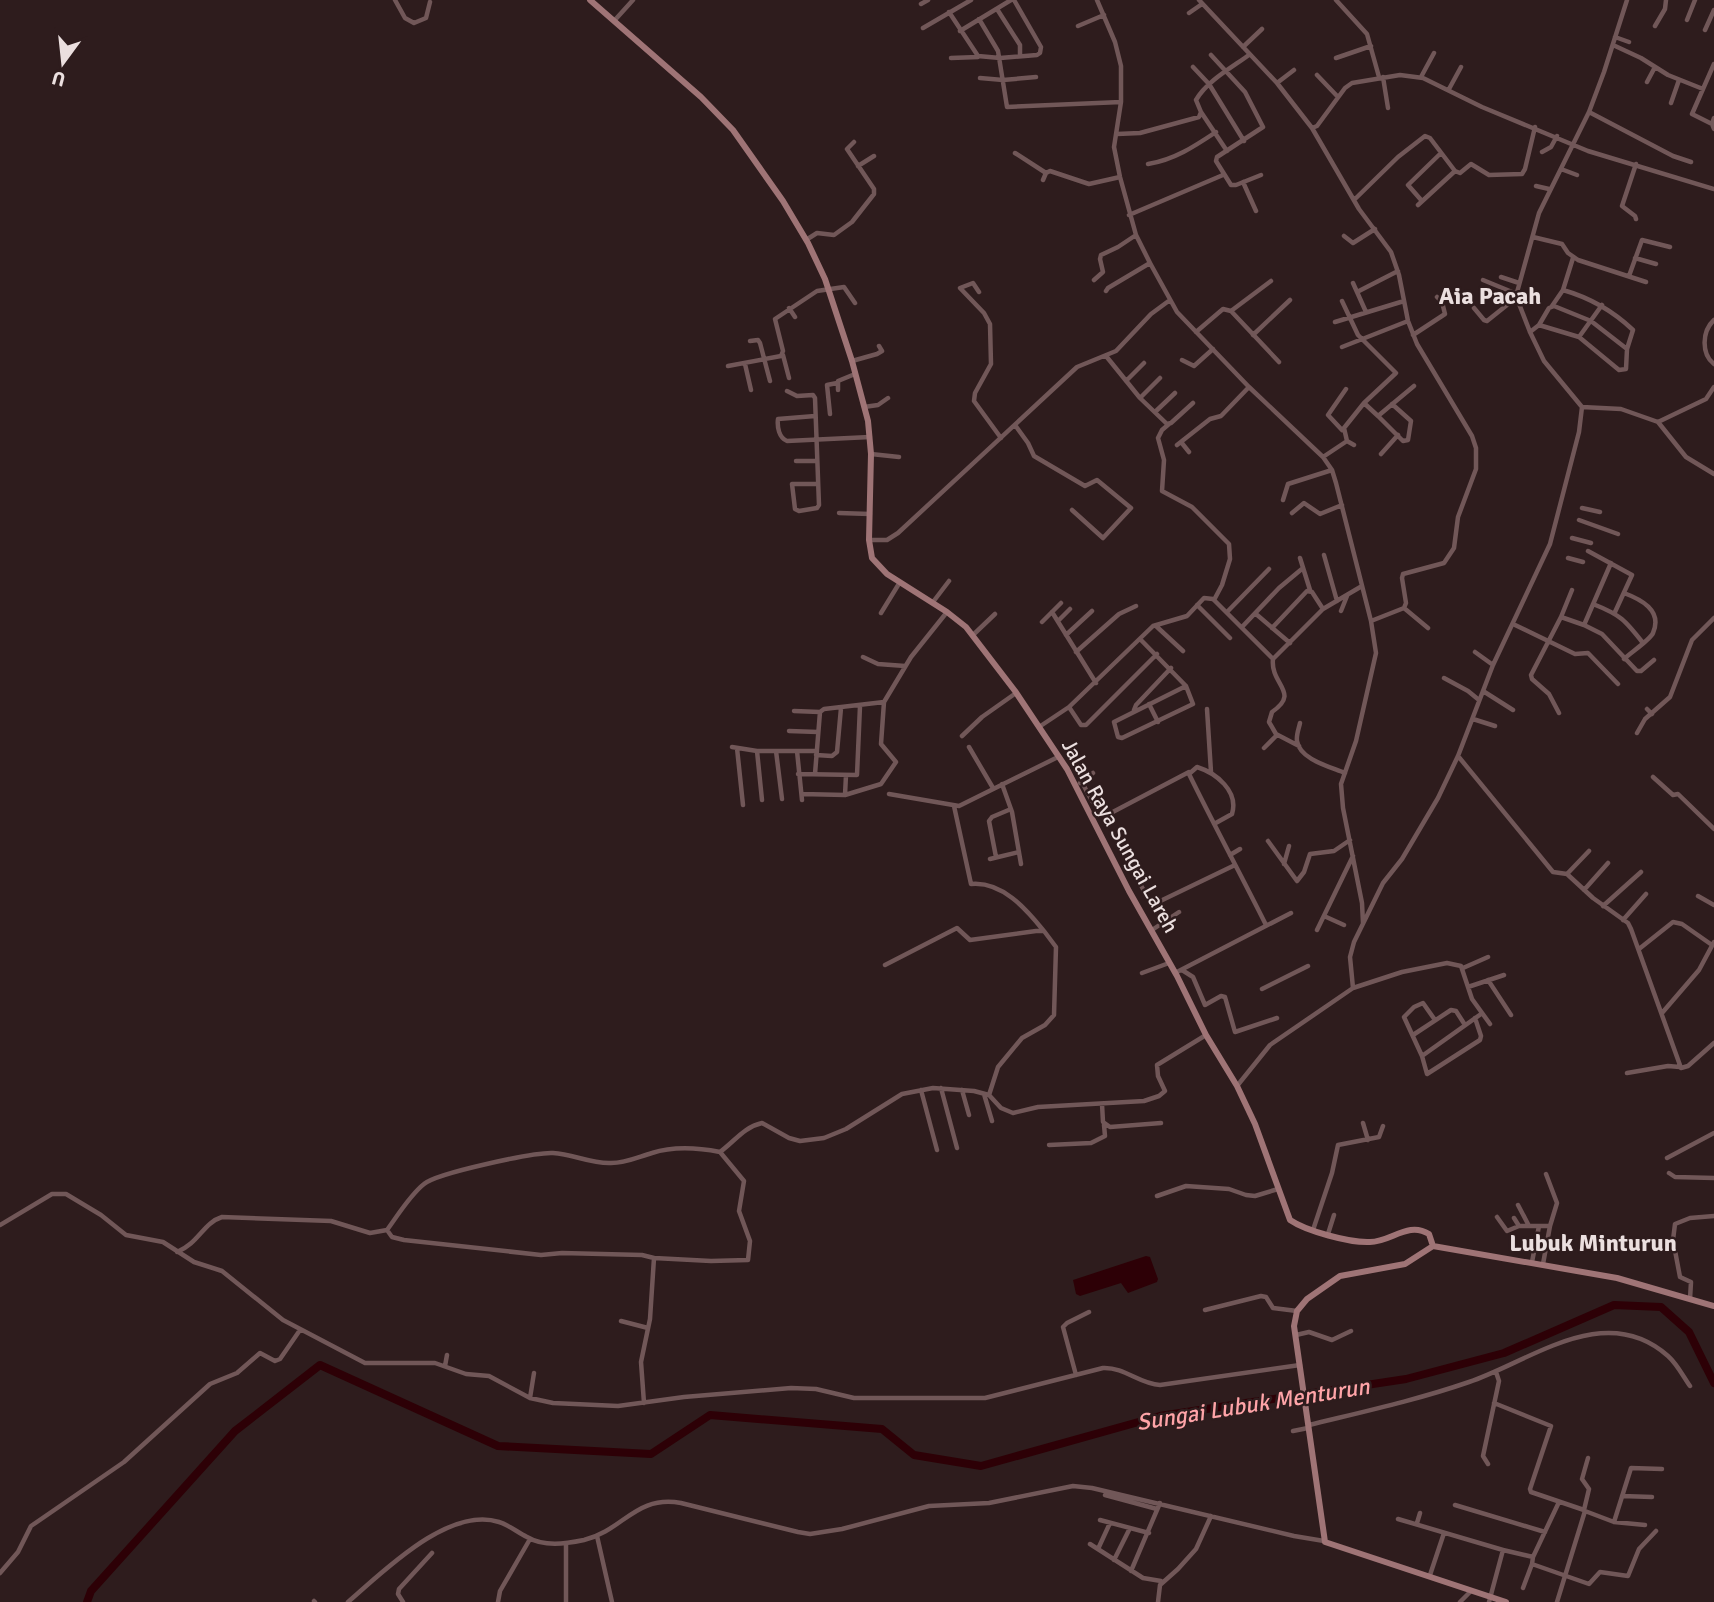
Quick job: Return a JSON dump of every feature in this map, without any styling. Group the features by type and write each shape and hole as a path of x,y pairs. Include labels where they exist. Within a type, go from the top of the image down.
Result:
{"street":[{"path":"395,0 405,18 414,23 426,18 430,2"},
{"name":"Jalan Raya Sungai Lareh","path":"590,0 701,97 733,130 783,201 806,240 828,288 864,407 871,454 870,553 876,564 947,612 973,635 1079,783 1129,891 1169,963 1179,971 1206,1035 1237,1086 1290,1220 1313,1230"},
{"path":"614,22 633,0"},
{"path":"921,4 928,0"},
{"path":"956,0 960,6"},
{"path":"923,28 971,0"},
{"path":"951,58 1000,58 1040,53 1041,47 1012,0 960,31"},
{"path":"1097,0 1115,42 1121,66 1121,102 1114,147 1119,177 1136,235 1177,312 1323,457 1332,470 1371,621 1376,653 1341,784 1363,924"},
{"path":"1336,0 1367,34 1388,108"},
{"path":"1627,0 1589,112 1539,213 1517,296 1544,361 1582,407 1621,410 1658,422 1686,457 1714,474"},
{"path":"1655,26 1667,0"},
{"path":"1687,20 1695,0"},
{"path":"1189,13 1200,2 1277,83 1312,128 1354,200 1391,252 1413,335 1441,388 1472,436 1477,458 1474,476 1458,517 1454,548 1444,563 1404,574 1404,607 1371,621"},
{"path":"997,9 1020,45 1020,56"},
{"path":"1705,30 1714,10"},
{"path":"949,12 978,56 982,57"},
{"path":"1078,26 1104,15"},
{"path":"979,19 995,44 1000,58 1005,104 1008,108 1121,102"},
{"path":"1243,47 1262,29"},
{"path":"1615,37 1629,43"},
{"path":"1613,45 1679,80 1703,89"},
{"path":"1336,58 1371,46"},
{"path":"1421,77 1434,53"},
{"path":"1211,55 1245,92 1262,124 1260,131 1216,159 1230,185 1261,175"},
{"path":"1227,151 1201,112 1196,99 1209,84 1249,55"},
{"path":"1193,67 1209,84 1244,141"},
{"path":"1449,89 1461,67"},
{"path":"1647,82 1655,67"},
{"path":"1713,67 1692,114 1713,124"},
{"path":"1277,83 1293,70"},
{"path":"1317,75 1338,97"},
{"path":"1312,128 1352,83 1409,75 1421,77 1482,107 1588,151 1714,189"},
{"path":"980,78 1036,77"},
{"path":"1671,103 1679,80"},
{"path":"1117,134 1133,135 1158,129 1199,117 1201,112"},
{"path":"1589,112 1673,156 1691,162"},
{"path":"1354,200 1398,157 1422,137 1428,136 1455,171 1460,173 1471,164 1489,174 1522,174 1535,127"},
{"path":"1148,164 1163,161 1188,150 1216,132"},
{"path":"1542,152 1551,147 1557,136"},
{"path":"806,240 817,233 834,235 849,226 873,195 874,189 846,149 854,142"},
{"path":"1016,153 1046,173 1089,184 1119,177"},
{"path":"1441,153 1408,185 1420,203 1455,171"},
{"path":"858,166 874,156"},
{"path":"1636,164 1622,206 1636,219"},
{"path":"1561,169 1577,175"},
{"path":"1043,180 1046,173"},
{"path":"1129,215 1223,174"},
{"path":"1244,182 1256,211"},
{"path":"1536,186 1549,189"},
{"path":"1344,236 1353,243 1375,229"},
{"path":"1094,280 1103,272 1101,255 1136,235"},
{"path":"1533,237 1562,244 1573,258 1646,282"},
{"path":"1629,276 1643,239 1670,247"},
{"path":"1530,332 1539,325 1563,290 1573,258"},
{"path":"1635,258 1656,264"},
{"path":"1106,291 1150,263"},
{"path":"1357,292 1398,271"},
{"path":"1501,277 1519,283"},
{"path":"1483,280 1517,296"},
{"path":"1231,311 1271,281"},
{"path":"979,292 973,283 960,288 984,313 990,324 991,363 975,393 974,401 1001,438"},
{"path":"1353,283 1366,312"},
{"path":"789,378 774,321 789,308 817,291 828,288 845,288 855,303"},
{"path":"1539,325 1579,337 1619,370 1626,369 1627,349 1633,330 1602,305 1563,290"},
{"path":"1474,308 1487,321 1517,296"},
{"path":"1413,335 1445,314 1442,302 1437,297"},
{"path":"869,540 887,540 898,533 1077,367 1106,356 1124,345 1151,314 1170,300"},
{"path":"1253,335 1290,300"},
{"path":"1342,301 1362,339 1396,373 1350,417 1343,430"},
{"path":"1335,322 1404,301"},
{"path":"1579,337 1602,305"},
{"path":"1552,306 1591,321 1627,349"},
{"path":"789,308 795,317"},
{"path":"1196,332 1223,309 1231,311 1279,362"},
{"path":"1714,320 1710,324 1704,349 1705,356 1714,364"},
{"path":"1342,346 1408,321"},
{"path":"750,341 759,341 770,381"},
{"path":"852,361 877,354 882,351 879,346"},
{"path":"1188,372 1213,349"},
{"path":"728,366 782,355"},
{"path":"1106,356 1140,398 1169,424"},
{"path":"1182,360 1192,366"},
{"path":"1126,381 1144,363"},
{"path":"745,364 751,390"},
{"path":"830,414 827,385 856,374"},
{"path":"1140,398 1160,378"},
{"path":"837,383 838,390"},
{"path":"1378,416 1414,386"},
{"path":"1189,452 1179,444 1210,419 1221,416 1250,387"},
{"path":"1658,422 1706,400 1714,387"},
{"path":"1346,389 1328,415 1354,445"},
{"path":"787,391 797,396 814,395 818,508 799,511 795,509 792,484 817,484"},
{"path":"1155,412 1175,393"},
{"path":"864,407 878,405 888,398"},
{"path":"1193,403 1162,430 1158,438 1164,460 1161,491 1185,502 1200,513 1230,547 1226,575 1214,600"},
{"path":"1364,403 1403,440 1408,440 1410,421 1392,404"},
{"path":"1353,988 1352,950 1363,924 1384,883 1420,831 1458,756 1493,665 1550,544 1579,432 1582,407"},
{"path":"815,416 781,418 778,421 778,429 784,440 870,437"},
{"path":"1015,425 1034,456 1085,486 1097,480 1131,508 1103,538 1072,510"},
{"path":"1381,454 1398,435"},
{"path":"1323,457 1348,441"},
{"path":"871,454 899,457"},
{"path":"796,461 817,461"},
{"path":"1283,500 1289,484 1332,470"},
{"path":"1292,513 1304,503 1320,514 1342,505"},
{"path":"1582,508 1600,512"},
{"path":"839,513 870,513"},
{"path":"1578,520 1618,534"},
{"path":"1572,538 1591,543"},
{"path":"1588,551 1632,575 1615,612"},
{"path":"1324,555 1337,601"},
{"path":"1300,558 1310,591 1323,609"},
{"path":"1567,558 1583,562"},
{"path":"1584,625 1611,563"},
{"path":"1242,627 1279,588 1303,568"},
{"path":"1227,612 1269,569"},
{"path":"933,602 949,581"},
{"path":"881,613 901,582"},
{"path":"1273,660 1323,609 1362,586"},
{"path":"1559,713 1549,694 1531,678 1572,590"},
{"path":"1272,628 1310,591"},
{"path":"1624,593 1644,600 1652,612 1653,633 1624,659"},
{"path":"1341,611 1348,595"},
{"path":"1038,727 1069,707 1156,625 1186,616 1204,598 1214,600 1273,660 1275,675 1285,691 1286,698 1283,705 1272,712 1269,718 1277,735 1299,746 1310,758 1345,773"},
{"path":"1042,622 1061,603"},
{"path":"1593,604 1615,612 1643,643"},
{"path":"1198,605 1230,638"},
{"path":"1076,652 1119,614 1136,606"},
{"path":"1404,607 1428,628"},
{"path":"1059,620 1070,609"},
{"path":"1066,635 1092,611"},
{"path":"797,751 802,797 845,795 881,785 896,764 881,744 884,702 905,666 947,612"},
{"path":"1052,612 1096,683"},
{"path":"973,635 995,614"},
{"path":"1256,614 1290,643"},
{"path":"1561,617 1602,634 1639,672 1654,660"},
{"path":"1637,733 1642,723 1670,697 1692,639 1714,618"},
{"path":"1513,624 1549,639 1575,654 1588,653 1618,684"},
{"path":"1156,625 1183,651"},
{"path":"1141,640 1171,668 1186,687 1193,703 1158,722 1119,738 1113,723 1186,687"},
{"path":"1475,652 1493,665"},
{"path":"1069,707 1082,725 1086,725 1157,654"},
{"path":"863,657 878,664 905,666"},
{"path":"1134,711 1136,705 1171,668"},
{"path":"1444,678 1468,691 1479,701"},
{"path":"1483,691 1513,710"},
{"path":"962,736 990,710 1016,693"},
{"path":"794,711 820,712 884,702"},
{"path":"1149,704 1158,722"},
{"path":"798,774 855,776 858,773 860,706"},
{"path":"743,805 734,748 797,751 832,756 837,752 841,708"},
{"path":"1207,709 1211,773"},
{"path":"1647,709 1652,714"},
{"path":"816,774 820,712"},
{"path":"1473,719 1495,726"},
{"path":"1299,746 1297,736 1300,723"},
{"path":"789,731 818,732"},
{"path":"1264,748 1277,735"},
{"path":"969,747 993,788"},
{"path":"757,751 762,800"},
{"path":"776,751 782,799"},
{"path":"1458,756 1553,872 1567,874 1632,929 1681,1068"},
{"path":"889,794 954,806 965,805 993,788 1058,757"},
{"path":"1093,773 1079,783 1101,812 1109,814 1197,767 1227,785 1232,814 1214,824"},
{"path":"1189,772 1266,926"},
{"path":"845,795 846,775"},
{"path":"1653,777 1673,795 1678,794 1714,829"},
{"path":"1002,784 1011,809 1021,864"},
{"path":"954,806 971,884 988,884 1022,904 1056,947 1054,1015 1045,1026 1023,1038 998,1067 987,1094 992,1121"},
{"path":"996,858 989,821 1011,809"},
{"path":"1268,841 1298,881 1310,854 1334,851 1350,840"},
{"path":"1284,864 1289,846"},
{"path":"1230,855 1240,849"},
{"path":"1567,874 1589,851"},
{"path":"990,859 1019,852"},
{"path":"1317,930 1354,856"},
{"path":"1125,857 1152,905 1235,865"},
{"path":"1584,890 1608,863"},
{"path":"1603,906 1641,872"},
{"path":"1623,920 1646,894"},
{"path":"1698,896 1714,905"},
{"path":"1151,931 1179,912"},
{"path":"1179,971 1291,913"},
{"path":"1324,916 1344,925"},
{"path":"1639,949 1676,921 1713,944 1699,970 1662,1014"},
{"path":"885,964 953,929 959,929 970,940 1044,931"},
{"path":"1237,1086 1270,1045 1353,988 1402,972 1447,963 1463,968 1488,957"},
{"path":"1142,973 1169,963"},
{"path":"1262,989 1308,966"},
{"path":"1463,968 1468,987 1481,1014 1490,1024"},
{"path":"1179,971 1193,977 1205,1005 1224,997 1235,1032 1277,1018"},
{"path":"1468,987 1504,975"},
{"path":"1488,980 1511,1014"},
{"path":"1435,1020 1425,1005 1419,1003 1404,1017 1422,1056 1426,1072 1430,1074 1478,1043 1482,1035 1475,1018"},
{"path":"1413,1035 1453,1010 1465,1025"},
{"path":"1422,1056 1481,1014"},
{"path":"721,1152 750,1127 762,1123 800,1141 824,1138 846,1129 902,1094 921,1090 941,1088 987,1094 1001,1108 1013,1113 1038,1107 1144,1101 1163,1094 1164,1087 1156,1071 1157,1065 1206,1035"},
{"path":"1627,1073 1668,1066 1688,1066 1714,1043"},
{"path":"941,1088 957,1148"},
{"path":"921,1090 937,1150"},
{"path":"962,1090 969,1115"},
{"path":"1049,1145 1095,1142 1105,1136 1102,1104"},
{"path":"1104,1124 1114,1128 1161,1123"},
{"path":"1363,1123 1368,1140"},
{"path":"1384,1126 1380,1136 1338,1146 1313,1230 1369,1242 1415,1229 1429,1234 1433,1246"},
{"path":"1667,1158 1714,1133"},
{"path":"177,1252 193,1243 210,1223 222,1217 331,1221 370,1233 387,1230 425,1182 499,1161 549,1152 611,1163 627,1162 655,1152 699,1148 721,1152 744,1181 739,1211 750,1241 748,1260 710,1261 642,1255 520,1253 404,1240 390,1236 387,1230"},
{"path":"1669,1173 1675,1177 1714,1178"},
{"path":"1543,1264 1557,1203 1546,1174"},
{"path":"1157,1196 1186,1186 1229,1189 1255,1196 1279,1188"},
{"path":"0,1225 52,1194 66,1194 101,1214 125,1235 163,1242 194,1262 228,1275 299,1332 365,1363 423,1362 445,1366 466,1374 489,1376 530,1398 553,1403 606,1406 791,1388 816,1389 854,1398 985,1398 1109,1368 1119,1369 1146,1383 1160,1385 1300,1367"},
{"path":"1518,1205 1529,1227"},
{"path":"1328,1234 1334,1215"},
{"path":"1690,1299 1691,1283 1681,1277 1674,1245 1675,1224 1690,1218 1714,1216"},
{"path":"1497,1217 1505,1231 1519,1226 1550,1226"},
{"path":"1514,1218 1519,1226"},
{"path":"1532,1262 1539,1226"},
{"path":"1324,1541 1294,1321 1297,1311 1307,1300 1340,1276 1405,1264 1433,1246 1632,1281 1714,1306"},
{"path":"644,1403 640,1362 648,1328 654,1258"},
{"path":"1205,1310 1261,1296 1265,1297 1273,1308 1297,1311"},
{"path":"1076,1375 1063,1328 1067,1322 1088,1312"},
{"path":"621,1321 648,1328"},
{"path":"1295,1335 1309,1332 1332,1340 1352,1331"},
{"path":"0,1573 18,1552 31,1526 124,1462 210,1384 237,1373 260,1353 275,1361 280,1359 299,1332"},
{"path":"1293,1431 1496,1373 1509,1363 1563,1340 1586,1336 1620,1334 1652,1345 1669,1357 1690,1386"},
{"path":"445,1366 447,1355"},
{"path":"530,1398 534,1373"},
{"path":"1488,1464 1483,1456 1499,1381 1496,1373"},
{"path":"1494,1403 1551,1426 1530,1490 1614,1522 1645,1525"},
{"path":"1557,1602 1585,1511 1589,1489 1582,1479 1588,1458"},
{"path":"1614,1522 1632,1467 1662,1469"},
{"path":"348,1602 421,1542 457,1524 494,1520 530,1539 548,1544 597,1536 646,1505 666,1502 681,1503 810,1534 861,1526 929,1506 989,1503 1073,1486 1092,1488 1158,1506"},
{"path":"1105,1495 1324,1541 1430,1575 1489,1599 1506,1602"},
{"path":"1622,1496 1651,1497"},
{"path":"1523,1588 1533,1557 1559,1502"},
{"path":"1455,1505 1545,1532"},
{"path":"1131,1571 1158,1506"},
{"path":"1417,1523 1420,1513"},
{"path":"1158,1602 1158,1590 1162,1581 1178,1569 1196,1549 1211,1516"},
{"path":"1398,1518 1533,1557"},
{"path":"1101,1520 1149,1532"},
{"path":"1098,1549 1110,1523"},
{"path":"1114,1560 1130,1528"},
{"path":"1532,1563 1589,1584 1600,1572 1628,1576 1639,1549 1656,1531"},
{"path":"1430,1575 1444,1533"},
{"path":"597,1536 612,1602"},
{"path":"498,1602 499,1591 530,1539"},
{"path":"566,1543 566,1602"},
{"path":"1090,1544 1143,1578 1162,1581"},
{"path":"1489,1599 1503,1550"},
{"path":"403,1602 398,1594 399,1589 432,1553"},
{"path":"1460,1602 1472,1590"}],"shaded area":[{"path":"1146,1256 1150,1257 1157,1282 1128,1293 1121,1283 1080,1296 1076,1294 1073,1280"}],"waterway":[{"name":"Sungai Lubuk Menturun","path":"87,1602 91,1591 235,1431 320,1365 498,1446 651,1454 710,1415 882,1429 914,1455 981,1466 1160,1416 1406,1379 1504,1353 1614,1305 1661,1307 1689,1332 1714,1383"}],"district":[{"name":"Aia Pacah","path":"1490,296"},
{"name":"Lubuk Minturun","path":"1593,1243"}]}
